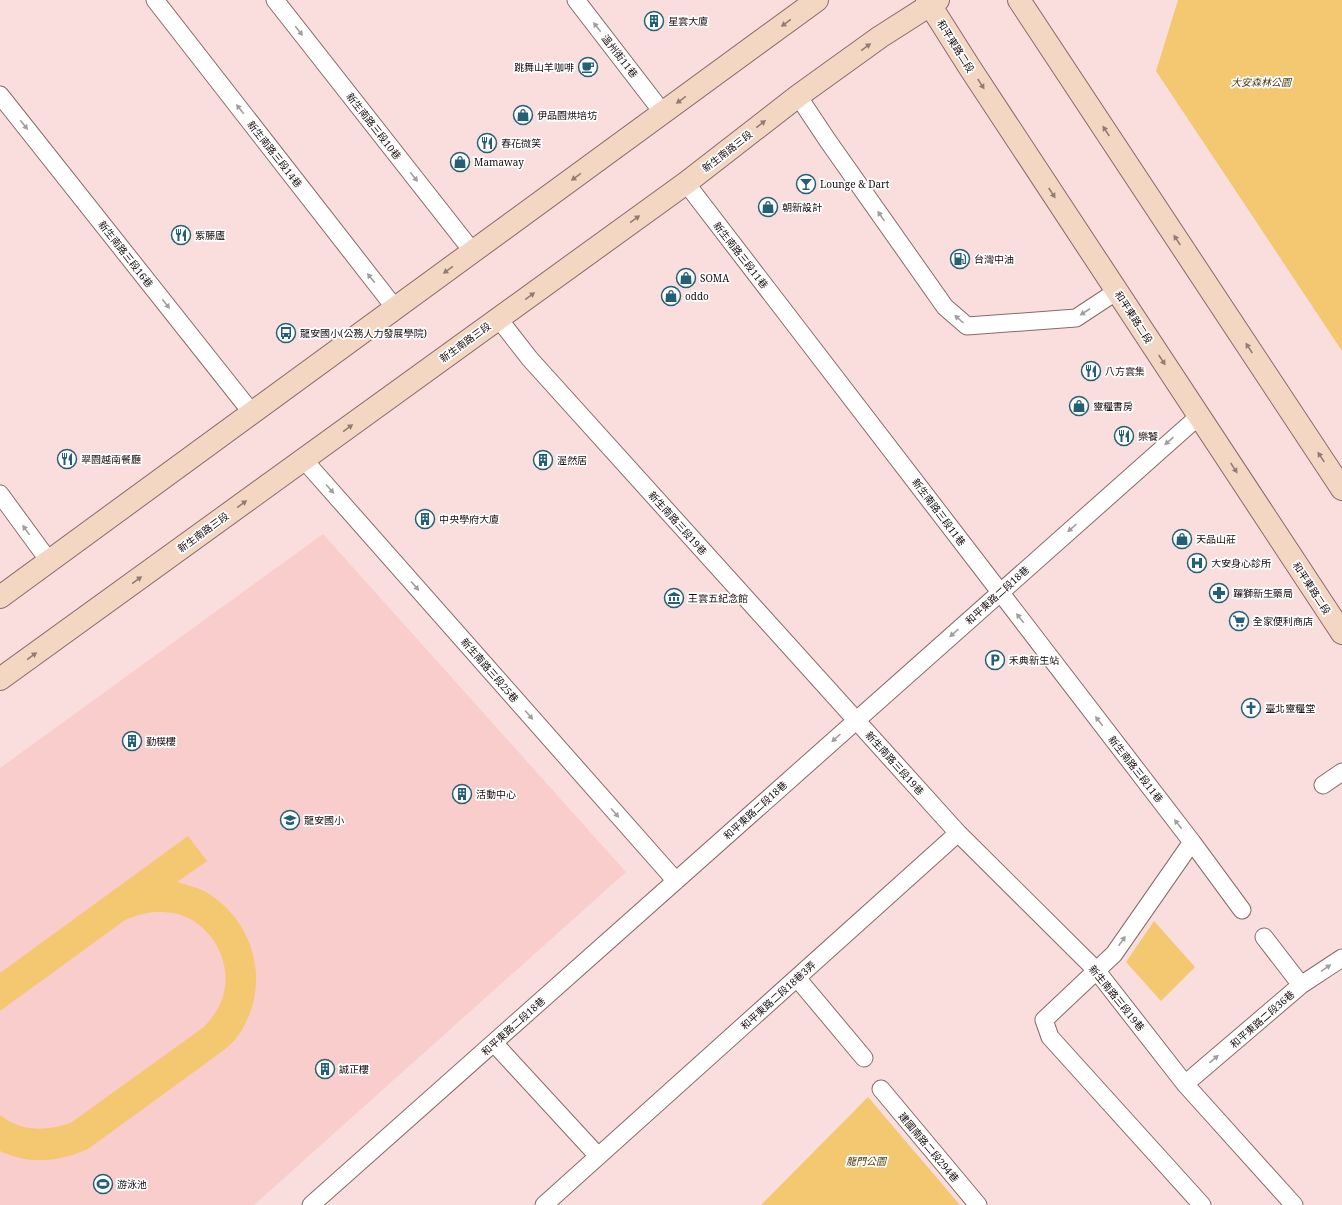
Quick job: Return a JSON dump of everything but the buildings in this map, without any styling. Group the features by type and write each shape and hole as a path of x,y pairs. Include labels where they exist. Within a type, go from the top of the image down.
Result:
{"main road":[{"path":"0,597 817,0"},
{"path":"1019,0 1342,489"},
{"name":"新生南路三段","path":"0,679 686,183 798,96 932,1"},
{"name":"和平東路二段","path":"932,1 974,74 1342,633"}],"lane":[{"name":"新生南路三段14巷","path":"155,0 395,308"},
{"name":"新生南路三段10巷","path":"275,0 473,252"},
{"name":"溫州街11巷","path":"576,0 663,113"},
{"name":"新生南路三段16巷","path":"0,95 252,413"},
{"path":"798,96 945,307 967,326 1076,318 1117,291"},
{"name":"新生南路三段11巷","path":"686,183 1192,842 1242,910"},
{"name":"新生南路三段19巷","path":"498,318 535,365 958,833 1096,970 1185,1084 1294,1205"},
{"name":"和平東路二段18巷","path":"311,1205 1199,416"},
{"name":"新生南路三段25巷","path":"304,460 676,881"},
{"path":"0,494 49,561"},
{"path":"1323,785 1342,772"},
{"name":"和平東路二段18巷3弄","path":"544,1205 958,833"},
{"path":"1192,842 1114,954 1044,1020 1050,1036 1202,1205"},
{"path":"1264,937 1301,985"},
{"name":"和平東路二段36巷","path":"1185,1084 1301,985 1342,958"},
{"path":"796,978 864,1058"},
{"path":"494,1043 598,1156"},
{"name":"建國南路二段294巷","path":"881,1089 978,1205"}],"shaded area":[{"name":"龍安國小","path":"323,534 626,872 254,1205 0,1205 0,768"}],"green space":[{"name":"大安森林公園","path":"1178,0 1342,0 1342,351 1156,71"},
{"path":"188,836 207,861 177,882 204,891 222,904 236,919 247,937 254,956 256,977 254,998 248,1018 237,1037 224,1050 88,1149 66,1157 44,1160 22,1158 0,1151 0,1115 17,1125 35,1129 54,1128 72,1122 204,1027 217,1011 223,997 226,978 224,964 219,950 212,938 191,919 177,914 153,912 134,916 125,920 0,1011 0,973"},
{"path":"1154,921 1195,967 1161,1001 1126,962"},
{"name":"龍門公園","path":"868,1097 960,1205 761,1205"}],"place":[{"name":"星雲大廈","path":"654,21"},
{"name":"跳舞山羊咖啡","path":"588,67"},
{"name":"伊品園烘培坊","path":"523,115"},
{"name":"春花微笑","path":"487,143"},
{"name":"Mamaway","path":"460,162"},
{"name":"Lounge & Dart","path":"806,184"},
{"name":"朝新設計","path":"768,207"},
{"name":"紫藤廬","path":"181,235"},
{"name":"台灣中油","path":"960,259"},
{"name":"SOMA","path":"686,278"},
{"name":"oddo","path":"671,296"},
{"name":"龍安國小(公務人力發展學院)","path":"286,333"},
{"name":"八方雲集","path":"1091,371"},
{"name":"靈糧書房","path":"1079,406"},
{"name":"樂饕","path":"1124,436"},
{"name":"翠園越南餐廳","path":"67,459"},
{"name":"渥然居","path":"543,460"},
{"name":"中央學府大廈","path":"425,519"},
{"name":"天品山莊","path":"1182,539"},
{"name":"大安身心診所","path":"1197,563"},
{"name":"躍獅新生藥局","path":"1219,593"},
{"name":"王雲五紀念館","path":"674,598"},
{"name":"全家便利商店","path":"1239,621"},
{"name":"禾典新生站","path":"995,660"},
{"name":"臺北靈糧堂","path":"1251,708"},
{"name":"勤樸樓","path":"132,741"},
{"name":"活動中心","path":"462,794"},
{"name":"龍安國小","path":"290,820"},
{"name":"誠正樓","path":"325,1069"},
{"name":"游泳池","path":"103,1184"}]}
